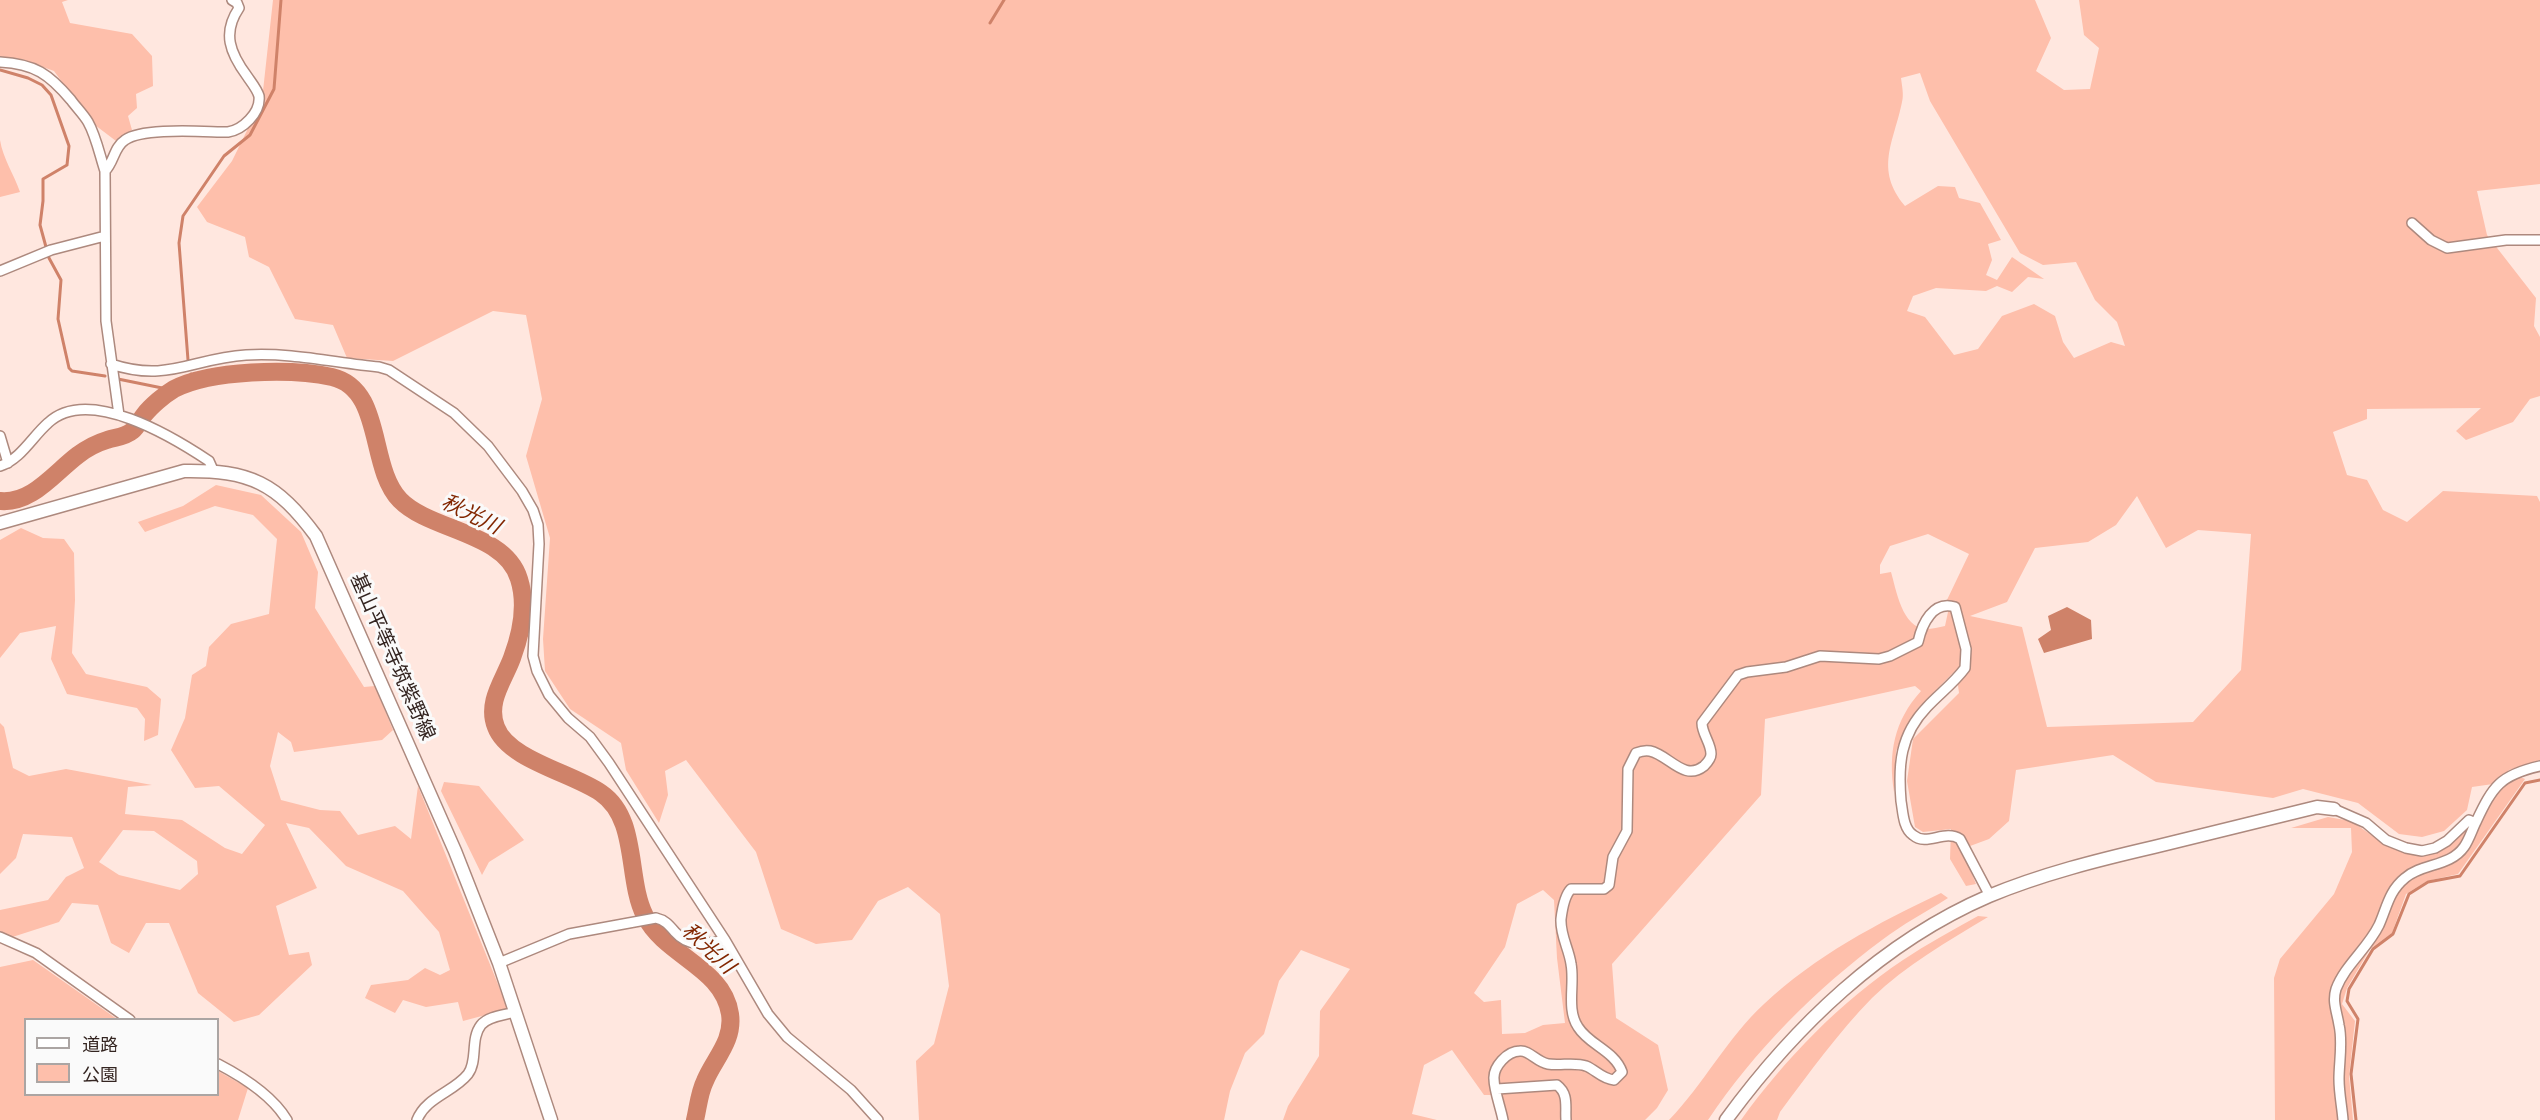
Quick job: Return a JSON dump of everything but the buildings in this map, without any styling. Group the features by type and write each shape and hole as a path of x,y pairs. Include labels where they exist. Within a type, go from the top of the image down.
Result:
{"main road":[{"name":"基山平等寺筑紫野線","path":"0,523 175,474 213,470 250,478 272,489 298,511 316,536 426,784 499,963 551,1120"},
{"path":"1726,1120 1759,1076 1803,1026 1852,982 1905,943 1990,896 2071,867 2317,807 2334,809"}],"street":[{"path":"105,171 111,165 118,147 135,135 160,132 228,132 238,131 246,126 258,104 259,96 239,67 231,48 230,21 239,8 232,0"},
{"path":"0,62 27,66 43,72 56,82 88,123 105,171 106,321 118,414"},
{"path":"2412,223 2431,240 2447,248 2506,240 2540,240"},
{"path":"0,271 47,251 105,236"},
{"path":"111,364 150,373 167,372 225,357 249,355 379,367 389,370 454,413 488,446 533,510 538,525 533,656 537,671 549,695 568,718 591,737 725,940 768,1014 787,1038 852,1090 878,1120"},
{"path":"0,436 4,465 22,452 48,422 59,415 82,410 118,414 210,461 213,470"},
{"path":"1503,1120 1493,1080 1504,1058 1520,1050 1528,1053 1536,1061 1548,1064 1586,1066 1609,1080 1614,1080 1622,1072 1612,1057 1586,1038 1576,1026 1572,1012 1572,964 1562,930 1561,917 1567,893 1571,890 1604,889 1609,885 1613,857 1627,831 1628,769 1636,753 1652,751 1684,770 1693,772 1702,768 1708,762 1711,754 1702,731 1702,723 1738,675 1786,667 1820,656 1872,659 1890,656 1918,642 1922,627 1939,607 1948,605 1955,608 1966,649 1965,668 1910,728 1900,756 1902,806 1906,825 1916,837 1928,840 1948,834 1960,839 1990,896"},
{"path":"2343,1120 2339,1081 2340,1025 2335,1012 2334,998 2337,988 2352,963 2368,944 2380,923 2386,901 2395,887 2413,873 2440,864 2456,855 2464,848 2475,823 2501,782 2510,774 2540,766"},
{"path":"2334,809 2366,823 2386,840 2406,848 2422,851 2435,848 2447,841 2469,820 2475,823"},
{"path":"499,963 569,934 656,918 664,920 680,937 690,943 706,944 725,940"},
{"path":"0,937 36,953 127,1018"},
{"path":"417,1120 434,1098 462,1081 471,1070 474,1040 480,1026 486,1020 515,1012"},
{"path":"219,1065 270,1098 282,1111 286,1120"},
{"path":"1497,1089 1557,1085 1562,1089 1566,1098 1566,1120"}],"green space":[{"path":"0,0 68,0 62,2 70,23 132,34 152,56 153,86 136,94 137,108 128,116 132,130 116,141 91,122 54,71 21,59 0,58"},
{"path":"273,0 2035,0 2051,38 2036,71 2064,90 2090,89 2099,48 2084,35 2079,0 2540,0 2540,184 2477,191 2487,235 2536,298 2534,326 2540,337 2540,396 2530,399 2513,422 2466,440 2456,431 2481,408 2367,409 2367,419 2333,432 2347,475 2367,480 2383,510 2407,522 2443,491 2537,496 2540,502 2540,760 2509,770 2493,784 2472,787 2467,810 2444,831 2422,837 2399,834 2358,803 2303,789 2273,798 2156,782 2113,755 2016,770 2009,821 1989,839 1962,849 1976,884 1966,886 1950,859 1951,829 1923,832 1915,827 1907,781 1913,739 1959,693 1956,670 1918,708 1896,751 1894,792 1892,764 1895,738 1905,714 1921,691 1915,686 1765,719 1761,795 1612,964 1616,1018 1658,1045 1668,1090 1657,1108 1645,1120 1507,1120 1501,1095 1484,1095 1452,1050 1424,1065 1412,1114 1437,1120 1283,1120 1288,1106 1319,1056 1320,1011 1350,969 1301,950 1279,981 1264,1034 1245,1053 1230,1091 1224,1120 919,1120 916,1061 934,1044 949,986 940,914 908,887 878,901 852,940 816,944 781,929 756,852 686,760 665,771 668,795 659,823 626,770 621,743 570,709 545,671 543,639 550,538 526,456 542,399 526,315 493,311 393,361 347,358 333,325 295,319 269,267 249,257 245,237 207,222 197,207 232,161 262,100","holes":["1920,73 1930,101 2020,253 2043,265 2076,262 2095,300 2117,322 2125,346 2111,342 2074,358 2063,342 2055,316 2034,304 2002,316 1978,349 1954,355 1925,317 1907,311 1913,296 1936,288 1986,291 1997,286 2012,292 2028,277 2044,279 2012,257 1997,280 1986,275 1992,260 1988,244 2001,240 1980,203 1959,198 1955,187 1938,186 1905,206 1890,180 1888,167 1891,143 1903,99 1901,78","2137,496 2166,548 2198,530 2251,534 2241,670 2193,722 2047,727 2022,627 1970,616 2007,602 2035,548 2088,542 2116,525","1928,534 1969,554 1946,602 1948,612 1945,626 1926,629 1918,627 1906,615 1891,572 1880,574 1880,565 1890,546","1543,890 1554,900 1557,958 1565,1023 1543,1025 1525,1033 1502,1034 1501,1000 1484,1002 1474,993 1505,947 1517,904"]},
{"path":"0,140 20,192 0,197"},
{"path":"216,485 261,495 301,532 318,572 315,608 364,687 375,686 393,730 382,740 294,752 291,742 278,732 270,766 281,800 320,810 340,811 358,835 395,826 411,839 418,786 508,1009 463,1021 458,1002 426,1007 403,1000 395,1013 365,998 371,985 408,980 425,968 440,975 450,970 439,932 403,891 346,866 309,828 286,823 317,888 276,906 289,955 309,952 312,965 259,1015 234,1022 198,993 169,923 146,923 129,953 111,943 98,905 72,903 59,922 0,941 0,910 48,900 66,877 84,868 72,837 23,834 16,858 0,874 0,723 4,727 13,768 29,776 66,769 152,785 128,787 125,814 182,820 225,848 242,854 265,825 219,786 195,788 171,750 185,718 192,675 206,666 209,647 231,624 269,614 277,539 253,515 215,506 145,532 138,522 183,506","holes":["123,830 154,831 197,861 198,874 180,890 119,875 99,862"]},
{"path":"21,528 43,538 64,539 74,553 75,600 72,653 86,674 147,687 161,699 158,735 144,741 145,719 137,708 67,694 51,659 56,626 20,633 0,658 0,540"},
{"path":"2515,775 2525,779 2458,874 2427,881 2406,894 2392,933 2370,949 2347,988 2342,1004 2355,1021 2349,1076 2353,1120 2275,1120 2274,978 2280,959 2334,894 2352,852 2351,828 2291,828 2328,817 2351,821 2386,845 2418,855 2440,852 2468,826 2478,828 2499,789"},
{"path":"444,782 479,786 524,840 489,862 482,875 441,791"},
{"path":"1941,893 1948,898 1882,940 1810,1000 1745,1070 1708,1120 1669,1120 1738,1031 1784,987 1848,942"},
{"path":"1978,916 1988,917 1913,964 1872,998 1824,1054 1780,1112 1777,1120 1741,1120 1795,1054 1857,994 1912,954"},
{"path":"33,960 116,1018 24,1018 24,1096 219,1096 219,1072 248,1088 238,1120 0,1120 0,967"}],"shaded area":[{"path":"2067,607 2091,620 2092,639 2044,653 2038,639 2051,630 2048,616"}],"waterway":[{"path":"188,360 179,243 183,216 224,156 250,135 274,89 281,0"},
{"path":"990,23 1004,0"},
{"path":"0,70 28,78 42,85 51,95 69,146 67,165 43,179 40,225 49,258 61,280 58,319 69,368 72,371 105,376"},
{"name":"秋光川","path":"0,501 12,501 32,493 84,451 103,441 129,433 158,401 174,389 190,383 229,374 295,372 332,377 349,384 360,397 368,412 383,469 390,486 400,500 429,519 499,551 511,563 519,579 523,599 520,629 512,658 497,691 493,709 496,727 503,738 527,757 589,786 613,804 627,834 635,885 645,916 666,942 717,984 725,998 730,1014 729,1033 703,1086 695,1120"},
{"path":"191,374 192,383"},
{"path":"118,379 172,390"},
{"path":"2356,1120 2351,1074 2358,1019 2347,1001 2349,989 2373,949 2393,934 2409,894 2428,882 2460,876 2525,783 2540,780"}]}
